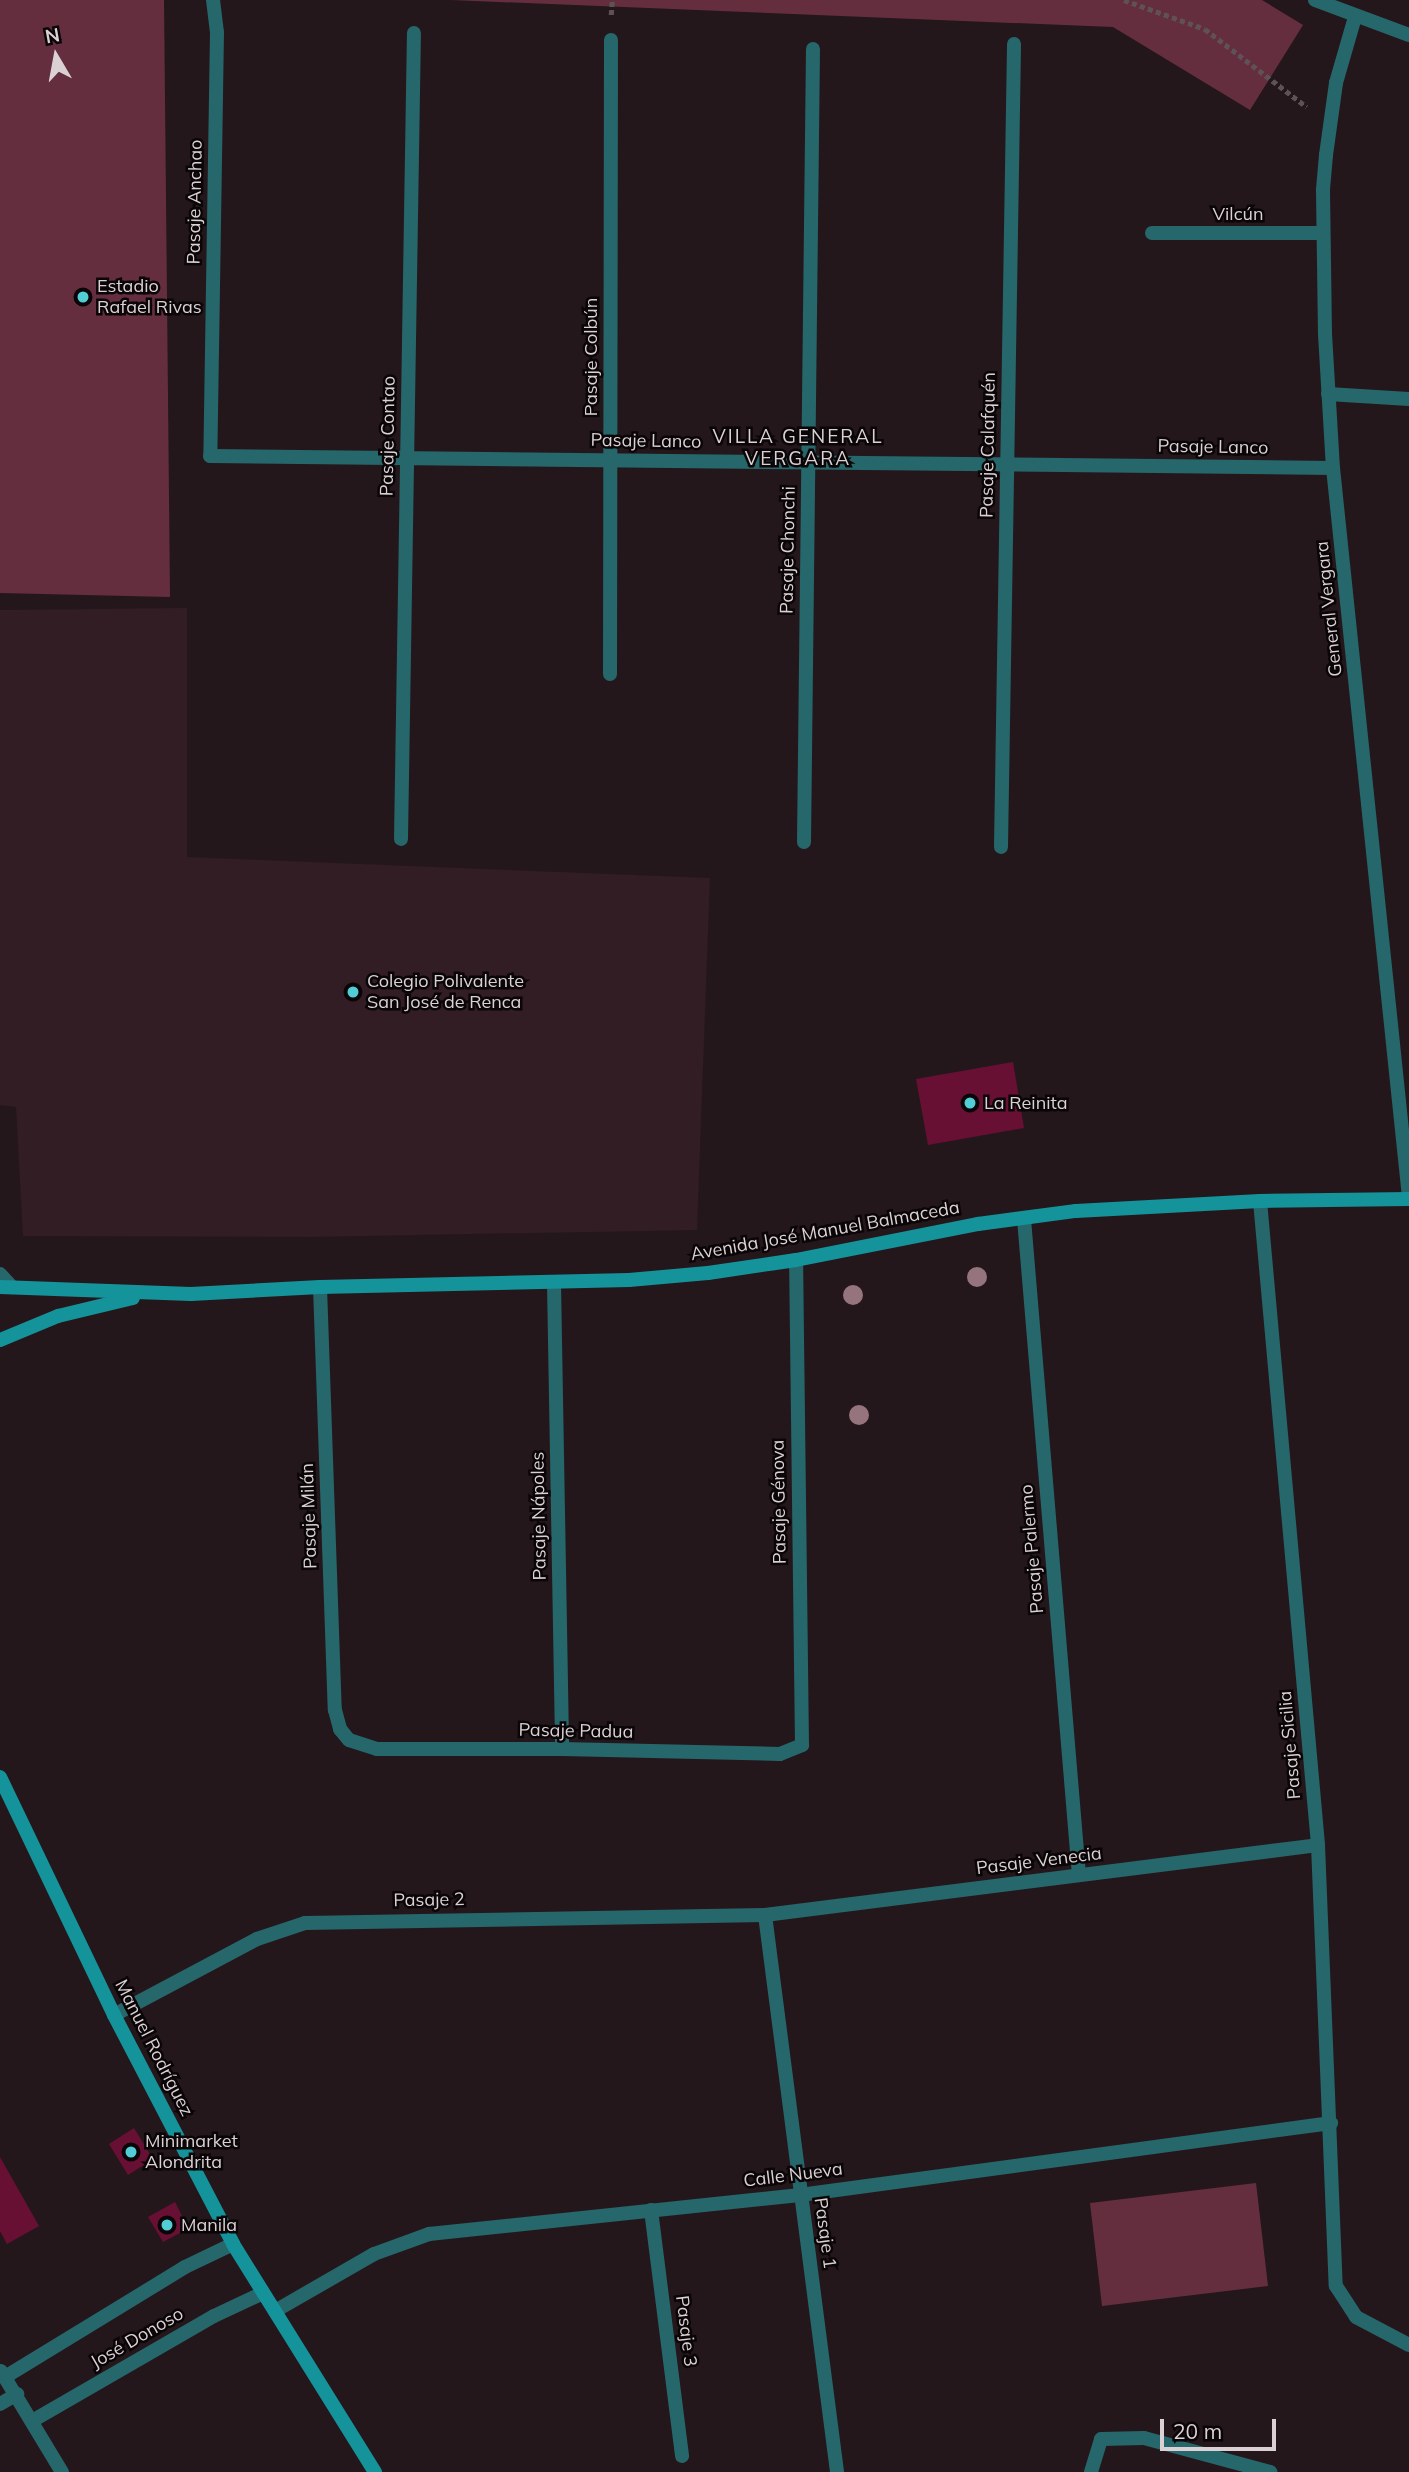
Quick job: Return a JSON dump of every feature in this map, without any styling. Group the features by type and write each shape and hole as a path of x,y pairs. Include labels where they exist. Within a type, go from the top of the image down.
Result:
{"main road":[{"name":"Avenida José Manuel Balmaceda","path":"6,1287 162,1293 554,1283 708,1273 796,1260 924,1234 1076,1211 1260,1201 1409,1198"},
{"name":"Avenida José Manuel Balmaceda","path":"0,1340 58,1316 162,1293"},
{"name":"Manuel Rodríguez","path":"0,1777 114,2015 233,2244 376,2472"}],"street":[{"name":"Pasaje Anchao","path":"210,456 217,32 213,0"},
{"path":"1315,0 1409,35"},
{"name":"General Vergara","path":"1355,17 1336,83 1329,125 1323,233 1328,394 1409,1198"},
{"name":"Pasaje Contao","path":"401,839 414,33"},
{"name":"Pasaje Colbún","path":"610,674 611,40"},
{"name":"Pasaje Calafquén","path":"1001,847 1014,44"},
{"name":"Pasaje Chonchi","path":"804,842 813,49"},
{"name":"Vilcún","path":"1152,233 1323,233"},
{"path":"1328,394 1409,399"},
{"name":"Pasaje Lanco","path":"210,456 1334,468"},
{"name":"Pasaje Sicilia","path":"1260,1201 1318,1845 1336,2286 1356,2316 1409,2345"},
{"name":"Pasaje Palermo","path":"1024,1219 1079,1875"},
{"name":"Pasaje Génova","path":"796,1260 802,1745"},
{"path":"0,1274 6,1287"},
{"name":"Pasaje Nápoles","path":"554,1283 562,1749"},
{"name":"Pasaje Milán","path":"320,1287 335,1710 340,1728 349,1740"},
{"name":"Pasaje Padua","path":"349,1740 377,1749 562,1749 780,1754 802,1745"},
{"name":"Pasaje Venecia","path":"765,1915 1318,1845"},
{"name":"Pasaje 2","path":"114,2015 257,1939 305,1923 765,1915"},
{"name":"Pasaje 1","path":"765,1915 837,2472"},
{"name":"Calle Nueva","path":"275,2311 374,2254 429,2234 800,2195 1331,2123"},
{"name":"Pasaje 3","path":"651,2210 682,2456"},
{"name":"José Donoso","path":"2,2373 185,2267 233,2244"},
{"name":"José Donoso","path":"32,2421 214,2316 263,2293"},
{"path":"2,2373 62,2472"},
{"path":"0,2404 17,2394"},
{"path":"1091,2472 1101,2438 1144,2438 1270,2472"}],"path":[{"path":"1125,0 1205,29 1329,125"}],"shaded area":[{"name":"Estadio Rafael Rivas","path":"0,0 164,0 170,597 0,593"},
{"path":"451,0 1262,0 1303,25 1250,110 1113,27"},
{"name":"Colegio Polivalente San José de Renca","path":"187,608 187,857 710,878 697,1230 309,1237 23,1236 16,1107 0,1105 0,610"},
{"path":"1256,2183 1268,2286 1102,2306 1090,2203"}],"building":[{"name":"La Reinita","path":"1013,1062 1024,1128 928,1145 916,1079"},
{"name":"Minimarket Alondrita","path":"134,2128 153,2159 128,2175 109,2144"},
{"path":"0,2157 39,2226 7,2244 0,2231"},
{"name":"Manila","path":"175,2202 183,2218 180,2233 163,2242 148,2217"}],"place":[{"name":"Estadio Rafael Rivas","path":"83,297"},
{"name":"Colegio Polivalente San José de Renca","path":"353,992"},
{"name":"La Reinita","path":"970,1103"},
{"name":"Minimarket Alondrita","path":"131,2152"},
{"name":"Manila","path":"167,2225"}],"district":[{"name":"VILLA GENERAL VERGARA","path":"798,448"}]}
